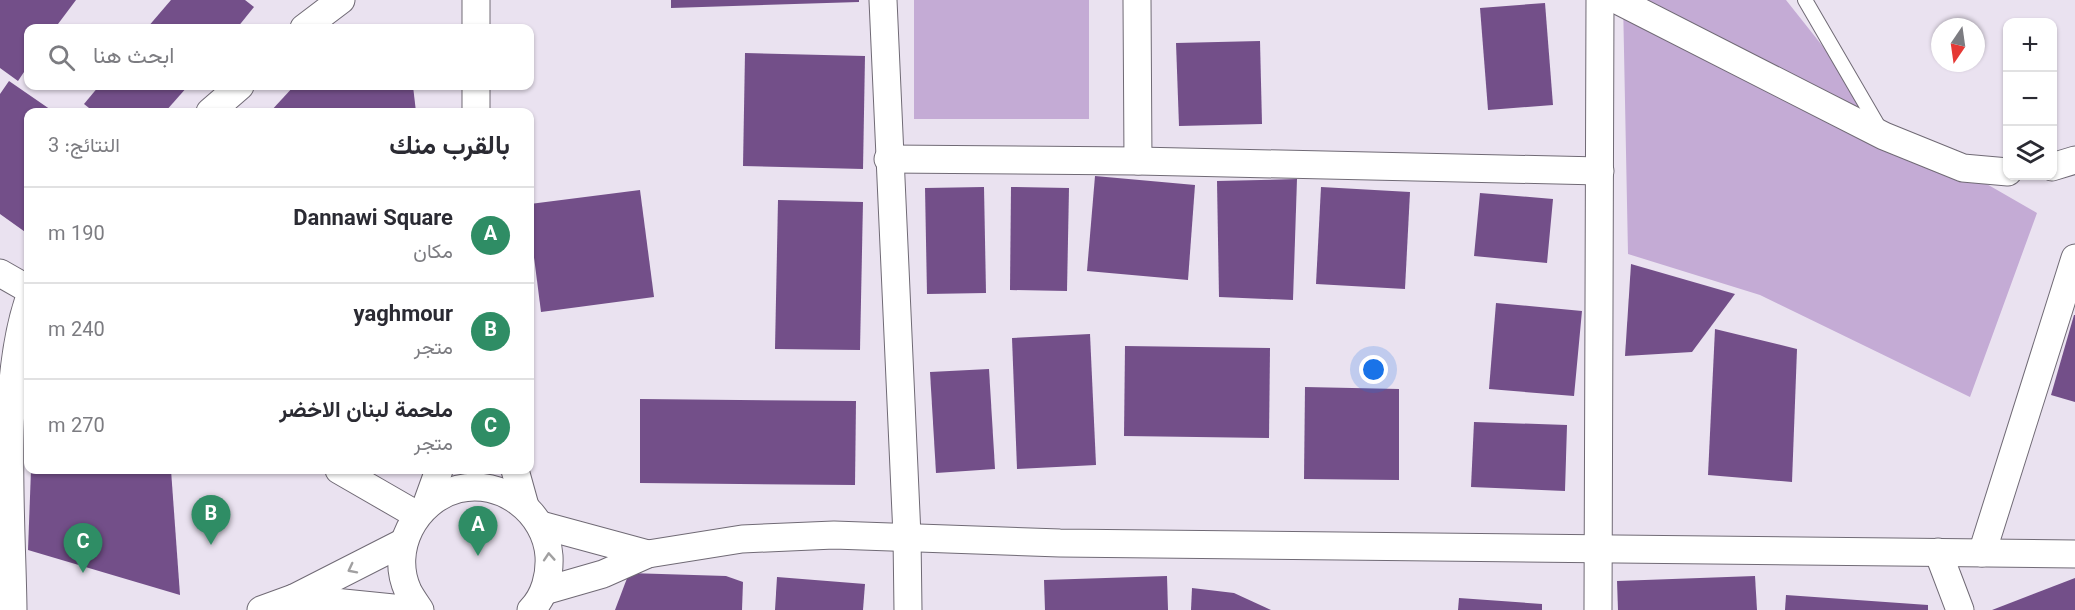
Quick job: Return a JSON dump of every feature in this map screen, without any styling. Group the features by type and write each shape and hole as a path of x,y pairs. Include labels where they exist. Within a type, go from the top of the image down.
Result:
{"street":[{"path":"309,24 341,0"},
{"path":"476,0 476,24"},
{"path":"883,0 888,159 907,536 908,610"},
{"path":"1137,0 1138,161"},
{"path":"1598,610 1600,0"},
{"path":"1617,0 1884,136 1963,168 2003,172"},
{"path":"215,108 235,90"},
{"path":"476,90 476,108"},
{"path":"888,159 1138,161 1600,171"},
{"path":"2057,165 2075,160"},
{"path":"1982,553 2070,289 2075,258"},
{"path":"0,273 24,287"},
{"path":"13,610 12,416 18,340 24,317"},
{"path":"347,474 422,510"},
{"path":"420,610 405,582 402,567 404,542 422,510 437,474"},
{"path":"517,474 548,546 550,567 538,600"},
{"path":"422,510 458,489 482,487 505,493 533,516 648,554"},
{"path":"538,600 648,554 776,536 907,536 1060,543 1598,551 2075,554"},
{"path":"261,610 294,598 404,542"},
{"path":"1938,552 1960,610"},
{"path":"294,598 413,610"}],"lane":[{"path":"1805,0 1884,136"}],"shaded area":[{"path":"914,0 1089,0 1089,119 914,119"},
{"path":"1623,0 1786,0 1886,126 2037,213 1970,397 1760,295 1628,254"}],"building":[{"path":"0,0 76,0 58,24 24,24 24,72 18,81 0,68"},
{"path":"171,0 245,0 254,7 240,24 150,24"},
{"path":"671,0 859,0 859,2 671,8"},
{"path":"1545,3 1553,105 1488,110 1480,8"},
{"path":"1260,41 1262,124 1179,126 1176,43"},
{"path":"745,53 865,56 863,169 743,166"},
{"path":"9,81 48,108 24,108 24,231 0,214 0,94"},
{"path":"96,90 184,90 169,108 89,108 84,104"},
{"path":"290,90 413,90 416,108 274,108"},
{"path":"1095,176 1195,185 1188,280 1087,271"},
{"path":"1297,179 1293,300 1219,297 1217,181"},
{"path":"984,187 986,293 927,294 925,188"},
{"path":"1011,187 1069,188 1067,291 1010,290"},
{"path":"1321,187 1410,192 1405,289 1316,284"},
{"path":"640,190 654,297 541,312 534,257 534,203"},
{"path":"1480,193 1553,199 1547,263 1474,256"},
{"path":"778,200 863,202 860,350 775,349"},
{"path":"1631,264 1735,294 1692,352 1625,356"},
{"path":"1496,303 1582,311 1574,396 1489,389"},
{"path":"2075,315 2075,402 2051,395"},
{"path":"1715,329 1797,349 1792,482 1708,475"},
{"path":"1090,334 1096,465 1017,469 1012,338"},
{"path":"1125,346 1270,348 1269,438 1124,436"},
{"path":"989,369 995,469 936,473 930,372"},
{"path":"1305,387 1399,389 1399,480 1304,479"},
{"path":"640,399 856,401 855,485 640,483"},
{"path":"1474,422 1567,425 1565,491 1471,487"},
{"path":"31,474 171,474 180,595 28,550"},
{"path":"629,573 726,576 743,582 742,610 615,610"},
{"path":"1167,576 1168,610 1045,610 1044,580"},
{"path":"1755,576 1757,610 1618,610 1617,581"},
{"path":"777,577 865,584 863,610 775,610"},
{"path":"2075,578 2075,610 1992,610"},
{"path":"1192,588 1234,593 1271,610 1191,610"},
{"path":"1786,595 1928,605 1928,610 1785,610"},
{"path":"1459,598 1542,604 1542,610 1458,610"}],"place":[{"name":"yaghmour","path":"211,545"},
{"name":"Dannawi Square","path":"478,556"},
{"name":"ملحمة لبنان الاخضر","path":"83,573"}]}
